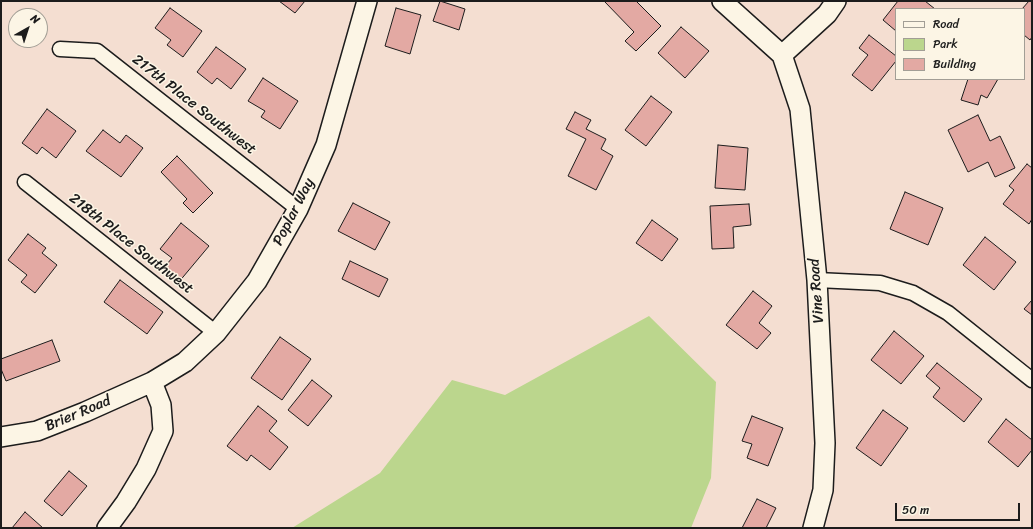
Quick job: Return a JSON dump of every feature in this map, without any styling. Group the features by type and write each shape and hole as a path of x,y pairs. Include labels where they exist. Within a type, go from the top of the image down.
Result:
{"street":[{"name":"Poplar Way","path":"152,382 185,362 216,333 257,281 298,209 326,145 367,1"},
{"path":"722,1 782,55 827,14 836,1"},
{"name":"217th Place Southwest","path":"60,49 97,52 298,209"},
{"name":"Vine Road","path":"782,55 800,109 817,280 825,444 823,490 813,528"},
{"name":"218th Place Southwest","path":"24,182 216,333"},
{"path":"817,280 880,283 913,293 948,313 1032,380"},
{"path":"107,528 126,502 146,469 163,432 161,406 152,382"},
{"name":"Brier Road","path":"1,438 37,431 85,412 152,382"}],"green space":[{"path":"649,316 716,382 711,478 691,528 292,528 380,473 452,380 505,395"}],"building":[{"path":"279,1 305,1 295,13"},
{"path":"440,1 465,9 459,30 433,21"},
{"path":"604,1 636,1 661,26 636,51 625,41 634,32"},
{"path":"898,1 925,1 934,8 895,8 895,30 883,20"},
{"path":"1029,1 1032,1 1032,37 1030,40 1025,36 1025,8 1023,8"},
{"path":"170,8 202,31 183,57 167,45 171,40 155,28"},
{"path":"396,8 421,15 410,54 385,46"},
{"path":"681,27 709,51 685,78 658,53"},
{"path":"869,35 895,55 895,62 872,91 852,75 868,55 859,48"},
{"path":"216,47 246,69 231,89 217,78 212,84 197,72"},
{"path":"263,78 298,101 280,129 261,117 265,111 248,101"},
{"path":"968,80 997,80 987,98 981,95 978,105 961,100"},
{"path":"651,96 672,112 646,146 625,130"},
{"path":"47,109 76,131 56,158 42,147 37,154 22,143"},
{"path":"575,112 591,120 586,129 606,139 601,149 613,156 596,190 568,176 586,139 566,129"},
{"path":"978,115 990,141 1000,136 1015,168 995,177 988,162 968,172 948,130"},
{"path":"103,130 120,143 126,135 143,148 121,177 86,151"},
{"path":"718,145 748,148 745,190 715,188"},
{"path":"177,156 213,193 193,213 183,203 187,199 161,172"},
{"path":"1027,164 1032,168 1032,219 1029,224 1003,204 1014,190 1009,186"},
{"path":"905,192 943,208 928,245 890,229"},
{"path":"353,203 390,222 375,250 338,231"},
{"path":"749,204 751,225 733,227 734,248 712,249 710,206"},
{"path":"652,220 678,239 662,261 636,243"},
{"path":"181,223 209,246 178,283 162,270 172,258 160,249"},
{"path":"28,234 46,248 42,253 57,265 35,293 21,282 27,275 8,260"},
{"path":"985,237 1016,262 994,290 963,265"},
{"path":"350,261 388,279 379,297 342,279"},
{"path":"120,280 163,312 147,334 104,302"},
{"path":"753,291 772,306 759,323 771,333 757,349 726,325"},
{"path":"1032,300 1032,315 1024,309"},
{"path":"894,331 924,356 901,384 871,360"},
{"path":"280,337 311,359 282,400 251,378"},
{"path":"52,340 60,361 6,381 1,369 1,359"},
{"path":"937,363 982,399 964,422 933,397 940,388 926,376"},
{"path":"312,380 332,396 308,426 288,410"},
{"path":"258,406 277,421 269,431 288,447 270,470 251,455 247,461 227,446"},
{"path":"883,410 908,428 881,466 856,448"},
{"path":"752,416 783,428 768,466 747,458 752,444 742,441"},
{"path":"1006,419 1032,440 1032,450 1018,467 988,442"},
{"path":"69,471 87,486 62,516 44,501"},
{"path":"757,499 776,508 766,528 742,528"},
{"path":"25,512 43,528 12,528"}]}
